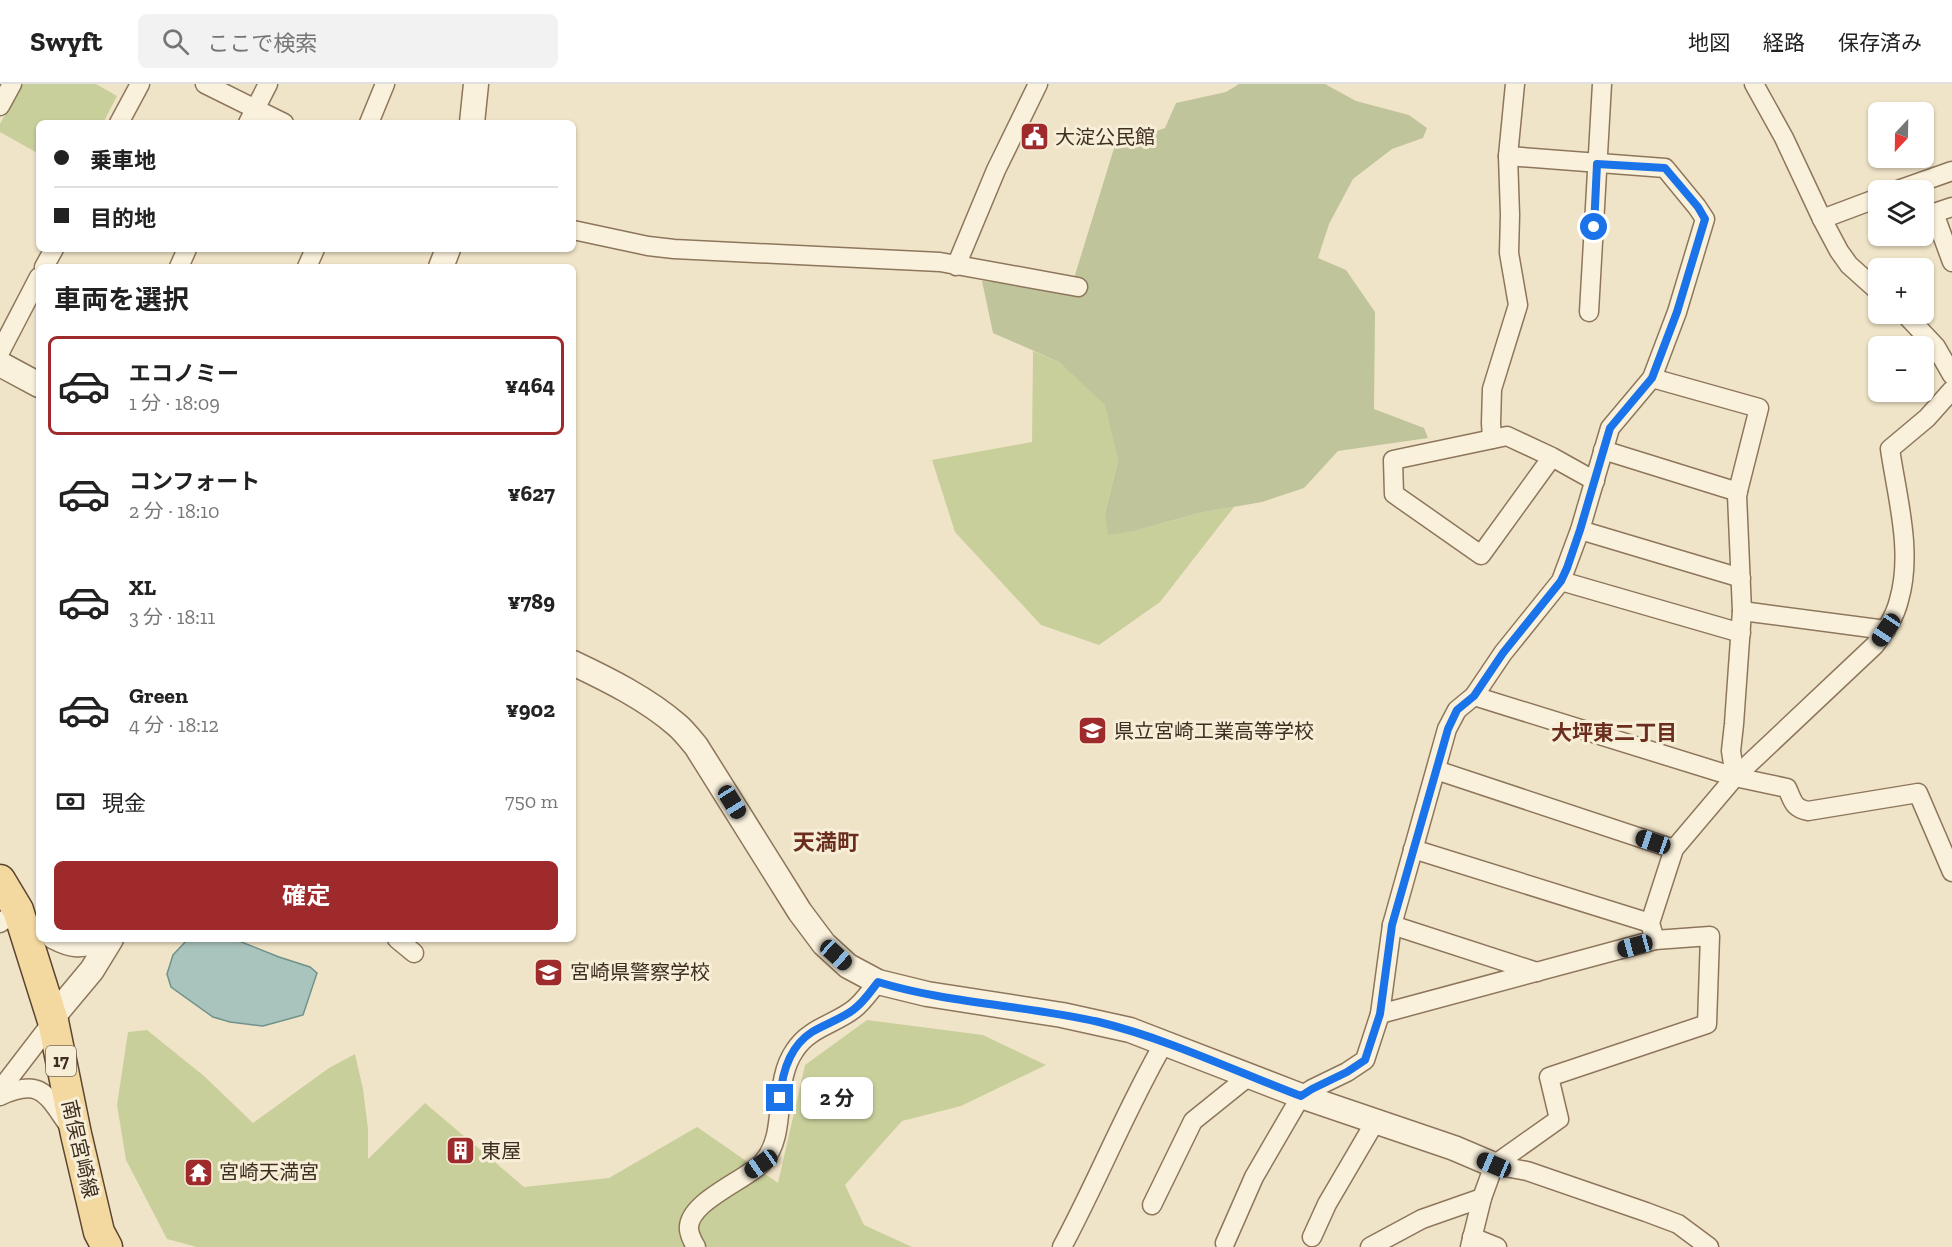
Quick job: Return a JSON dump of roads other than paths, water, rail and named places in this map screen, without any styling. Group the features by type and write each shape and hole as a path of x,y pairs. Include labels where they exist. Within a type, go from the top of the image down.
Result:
{"main road":[{"name":"南俣宮崎線","path":"0,880 19,920 53,1022 99,1232 107,1247"}],"street":[{"path":"0,106 12,84"},
{"path":"121,120 140,84"},
{"path":"205,84 252,116 270,120"},
{"path":"252,116 268,84"},
{"path":"370,120 385,84"},
{"path":"472,120 476,84"},
{"path":"956,266 996,170 1038,84"},
{"path":"1492,439 1492,389 1518,305 1509,253 1508,156 1515,84"},
{"path":"1589,312 1602,84"},
{"path":"1754,84 1784,138 1822,219 1849,265 1868,282"},
{"path":"1225,1243 1254,1177 1301,1096 1365,1060 1380,1014 1392,925 1448,729 1457,710 1474,696 1503,653 1561,581 1580,530 1610,428 1652,378 1677,312 1705,219 1698,207 1665,168 1508,156"},
{"path":"1926,180 1952,171"},
{"path":"1822,219 1868,202"},
{"path":"1952,207 1934,213 1952,262"},
{"path":"576,231 630,243 674,249 940,262 1078,287"},
{"path":"0,352 36,283"},
{"path":"1914,324 1936,347 1952,375"},
{"path":"0,364 36,383"},
{"path":"1652,378 1760,408 1738,492 1742,611 1731,751 1735,777"},
{"path":"1653,932 1674,849 1735,777 1875,645 1886,630 1899,600 1904,569 1903,535 1890,449 1927,418 1952,390"},
{"path":"1552,457 1481,555 1394,494 1393,460 1507,436 1552,457 1594,481"},
{"path":"1603,450 1738,492"},
{"path":"1580,530 1741,578"},
{"path":"1561,581 1741,633"},
{"path":"1742,611 1886,630"},
{"path":"576,664 644,701 678,726 696,746 800,912 824,944 848,966 878,982 927,994 1062,1015 1130,1030 1301,1096 1454,1148 1494,1165 1527,1172 1657,1216 1678,1224 1709,1247"},
{"path":"1474,696 1735,777 1787,788 1793,803 1799,809 1808,811 1918,793 1952,872"},
{"path":"1436,770 1674,849"},
{"path":"1413,849 1653,932 1710,936 1707,1024 1549,1077 1558,1119 1494,1165 1482,1198 1471,1242 1497,1247"},
{"path":"1392,925 1537,972"},
{"path":"1380,1014 1537,972 1653,932"},
{"path":"58,942 68,947 81,948 94,942"},
{"path":"0,1090 53,1022 57,1012 92,970 109,942"},
{"path":"401,942 414,953"},
{"path":"696,1247 689,1231 690,1219 700,1206 761,1164 770,1153 776,1137 782,1078 795,1049 810,1033 853,1010 869,995 878,982"},
{"path":"1062,1247 1084,1206 1142,1082 1164,1043"},
{"path":"1152,1205 1193,1121 1249,1076"},
{"path":"0,1096 15,1089 29,1087 44,1093 76,1134"},
{"path":"1312,1237 1327,1204 1375,1122"},
{"path":"1370,1247 1422,1219 1482,1198"}],"water":[{"path":"185,942 242,942 310,967 317,973 303,1015 263,1026 230,1022 213,1017 171,987 167,974 173,955"}],"place":[{"name":"大淀公民館","path":"1034,137"},
{"name":"県立宮崎工業高等学校","path":"1093,731"},
{"name":"宮崎県警察学校","path":"549,972"},
{"name":"東屋","path":"460,1151"},
{"name":"宮崎天満宮","path":"198,1172"}],"district":[{"name":"大坪東二丁目","path":"1614,733"},
{"name":"天満町","path":"826,842"}]}
